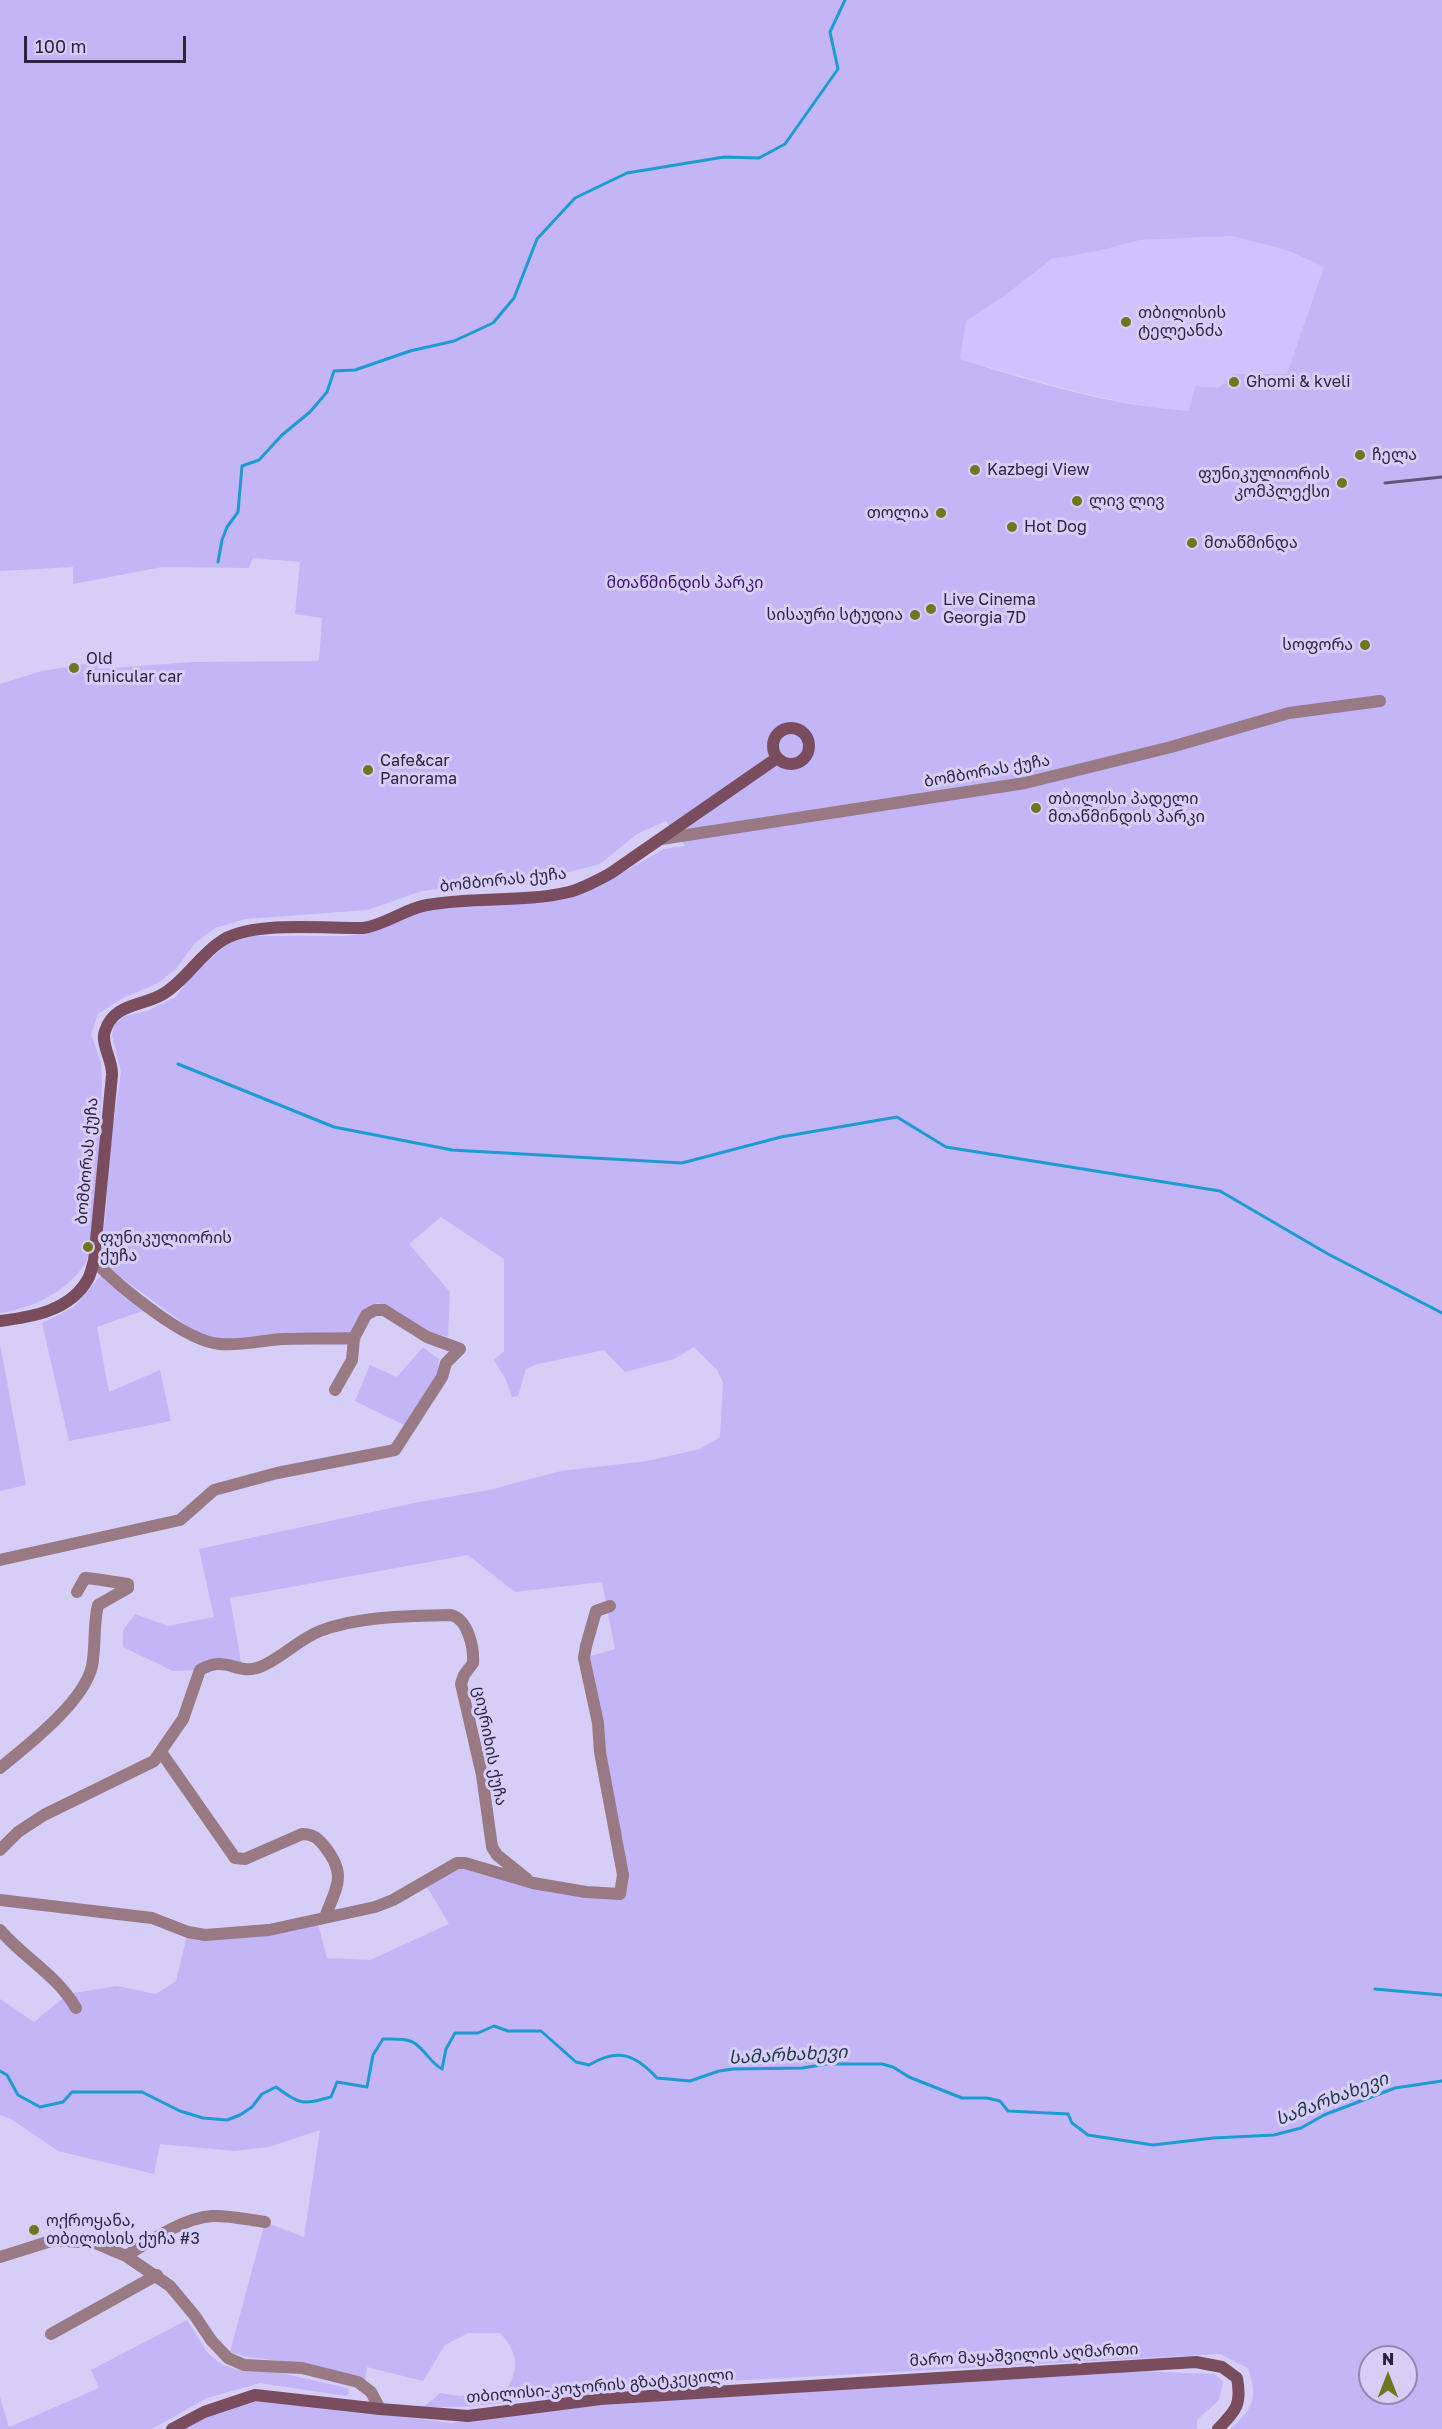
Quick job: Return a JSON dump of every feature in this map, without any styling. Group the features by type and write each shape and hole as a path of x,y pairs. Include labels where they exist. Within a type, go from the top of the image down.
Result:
{"main road":[{"path":"661,839 777,758"},
{"name":"ბომბორას ქუჩა","path":"0,1321 41,1315 69,1300 88,1279 94,1260 112,1071 103,1034 111,1016 165,993 221,940 236,933 283,928 363,928 376,926 426,905 570,892 611,873 661,839"},
{"name":"მარო მაყაშვილის აღმართი","path":"750,2389 1196,2362 1222,2367 1237,2378 1240,2394 1237,2409 1218,2429"},
{"name":"თბილისი-კოჯორის გზატკეცილი","path":"172,2429 204,2412 255,2395 468,2416 601,2399 750,2389"}],"street":[{"name":"ბომბორას ქუჩა","path":"661,839 1024,783 1171,747 1289,713 1380,701"},
{"path":"94,1260 113,1280 200,1340 219,1344 283,1339 354,1338"},
{"path":"0,1560 180,1520 214,1490 277,1473 395,1450 442,1377 446,1363 461,1351 427,1337 380,1309 366,1315 354,1338 352,1360 335,1390"},
{"path":"0,1768 47,1729 78,1694 87,1680 92,1665 98,1605 128,1588 128,1584 84,1578 77,1592"},
{"path":"0,1900 152,1918 188,1932 205,1935 269,1930 375,1907 393,1900 457,1863 465,1863 533,1883 586,1892 620,1894 623,1875 585,1658 596,1611 610,1606"},
{"name":"ციურიხის ქუჩა","path":"0,1850 18,1832 44,1815 154,1761 183,1719 200,1670 208,1665 224,1663 248,1670 258,1668 295,1644 321,1631 380,1617 458,1617 471,1643 473,1663 464,1675 461,1684 482,1775 492,1847 497,1855 533,1883"},
{"path":"161,1752 235,1858 245,1859 302,1834 318,1838 339,1868 326,1917"},
{"path":"0,1930 15,1948 54,1978 68,1994 76,2008"},
{"path":"126,2256 172,2230 212,2216 265,2222"},
{"path":"0,2257 54,2240 95,2243 126,2256 170,2286 211,2340 228,2358 244,2365 302,2368 358,2382 371,2392 380,2409"},
{"path":"51,2334 157,2275"}],"shaded area":[{"path":"1232,236 1289,251 1325,267 1287,374 1234,374 1218,388 1195,386 1190,411 1157,409 1078,392 960,359 966,321 1004,296 1052,259 1098,251 1140,240"}],"green space":[{"name":"მთაწმინდის პარკი","path":"0,0 1442,0 1442,2429 1231,2429 1249,2408 1253,2388 1248,2368 1220,2354 693,2383 463,2407 424,2407 440,2393 459,2396 507,2389 514,2374 515,2360 510,2346 500,2333 468,2333 445,2345 423,2381 367,2367 365,2381 313,2365 248,2357 230,2352 265,2222 304,2237 320,2130 269,2147 234,2151 160,2144 154,2174 58,2151 11,2119 0,2115 0,1999 34,2022 68,1994 117,1986 156,1994 176,1981 188,1932 317,1920 327,1958 370,1960 449,1924 424,1882 457,1863 505,1875 620,1894 584,1658 615,1649 602,1582 515,1592 468,1555 230,1598 242,1668 173,1671 123,1647 123,1630 135,1614 168,1626 214,1617 199,1549 419,1502 489,1490 561,1471 647,1461 700,1449 720,1437 723,1382 717,1370 694,1347 674,1359 625,1372 604,1350 538,1364 526,1369 518,1396 512,1397 506,1380 494,1360 504,1351 504,1259 441,1217 409,1244 450,1292 448,1337 426,1331 396,1310 378,1303 364,1310 352,1333 216,1339 198,1334 99,1261 106,1211 109,1155 121,1072 112,1035 115,1024 125,1016 147,1011 176,997 195,971 228,944 247,936 347,936 372,932 425,910 535,900 613,878 664,849 685,846 666,821 637,834 600,864 565,873 422,891 367,910 246,919 215,928 195,943 176,969 158,983 121,999 98,1014 91,1034 101,1062 102,1082 96,1205 90,1251 85,1264 77,1274 58,1291 36,1303 0,1313 0,684 42,671 97,662 98,669 193,662 319,661 322,618 295,614 300,562 253,558 249,568 162,567 73,584 73,567 0,571","holes":["1232,236 1289,251 1324,267 1287,374 1234,374 1218,388 1195,386 1189,411 1102,398 1044,384 960,359 966,321 1004,296 1052,259 1098,251 1140,240"]},
{"path":"102,1274 145,1310 97,1327 109,1392 160,1370 171,1421 69,1441 42,1323 74,1307"},
{"path":"0,1344 26,1485 0,1491"},
{"path":"423,1347 439,1359 437,1376 404,1425 355,1401 370,1365 397,1377"},
{"path":"187,2320 207,2352 221,2364 238,2370 276,2372 348,2388 349,2393 346,2396 260,2383 207,2398 152,2429 0,2429 0,2397 9,2427 99,2388 91,2370"},
{"path":"1136,2371 1215,2374 1223,2382 1219,2400 1197,2420 1197,2429 179,2429 220,2410 264,2400 452,2423 535,2410 974,2378"}],"waterway":[{"path":"218,562 227,527 238,512 242,466 259,460 282,435 310,412 327,392 334,371 355,370 410,351 454,341 493,323 514,298 537,239 575,198 627,173 724,157 759,158 785,144 838,69 830,32 845,0"},
{"path":"178,1064 334,1127 452,1150 682,1163 781,1137 897,1117 946,1147 1220,1191 1328,1254 1442,1313"},
{"path":"1375,1989 1442,1995"},
{"name":"სამარხახევი","path":"0,2071 7,2075 18,2095 40,2107 63,2102 72,2092 142,2092 180,2111 203,2118 227,2120 252,2107 262,2094 276,2087 302,2102 331,2097 337,2082 367,2087 373,2055 383,2039 401,2039 414,2043 442,2069 446,2049 455,2033 478,2033 494,2026 508,2031 541,2031 576,2062 589,2065 609,2056 626,2056 641,2063 657,2078 690,2081 719,2071 733,2069 802,2068 827,2064 882,2064 962,2098 987,2098 1000,2101 1008,2111 1068,2114 1072,2123 1088,2135 1153,2145 1213,2138 1274,2135 1301,2128 1324,2115 1395,2088 1442,2081"}],"railway":[{"path":"1385,483 1442,477"}],"place":[{"name":"თბილისის ტელეანძა","path":"1126,322"},
{"name":"Ghomi & kveli","path":"1234,382"},
{"name":"ჩელა","path":"1360,455"},
{"name":"Kazbegi View","path":"975,470"},
{"name":"ფუნიკულიორის კომპლექსი","path":"1342,483"},
{"name":"ლივ ლივ","path":"1077,501"},
{"name":"თოლია","path":"941,513"},
{"name":"Hot Dog","path":"1012,527"},
{"name":"მთაწმინდა","path":"1192,543"},
{"name":"Live Cinema Georgia 7D","path":"931,609"},
{"name":"სისაური სტუდია","path":"915,615"},
{"name":"სოფორა","path":"1365,645"},
{"name":"Old funicular car","path":"74,668"},
{"name":"Cafe&car Panorama","path":"368,770"},
{"name":"თბილისი პადელი მთაწმინდის პარკი","path":"1036,808"},
{"name":"ფუნიკულიორის ქუჩა","path":"88,1247"},
{"name":"ოქროყანა, თბილისის ქუჩა #3","path":"34,2230"}]}
